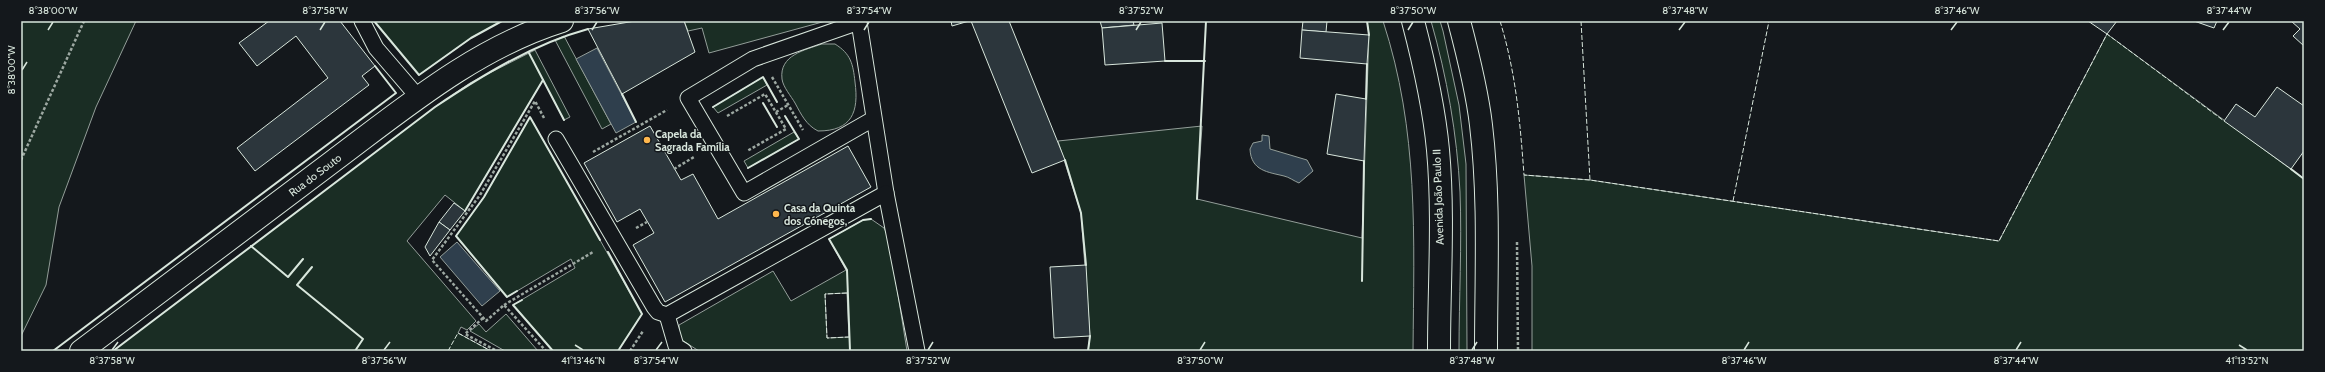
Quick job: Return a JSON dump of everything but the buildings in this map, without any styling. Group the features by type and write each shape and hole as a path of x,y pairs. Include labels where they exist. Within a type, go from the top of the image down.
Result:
{"main road":[{"name":"Rua do Souto","path":"81,351 418,97 500,46 539,28 562,21"},
{"name":"Avenida João Paulo II","path":"1413,21 1422,57 1438,149 1440,193 1439,351"},
{"path":"1460,21 1470,60 1483,149 1486,190 1486,351"}],"lane":[{"path":"362,21 376,48 418,97"},
{"path":"873,119 744,193 688,98 760,56 859,22 873,119 886,193 917,351"},
{"path":"556,139 654,307 658,312 668,315 886,193"},
{"path":"668,315 676,346 684,351"}],"path":[{"path":"21,160 84,21"},
{"path":"760,56 815,152"},
{"path":"706,128 766,94 786,129 726,163"},
{"path":"570,164 688,98"},
{"path":"542,114 535,101 474,205 432,260 486,321 504,305 598,249"},
{"path":"776,112 788,105"},
{"path":"674,169 689,160"},
{"path":"504,305 546,351"},
{"path":"483,318 464,334 497,351"}],"green space":[{"path":"21,21 136,21 96,107 59,207 46,285 21,336"},
{"path":"374,21 502,21 471,38 419,75"},
{"path":"684,21 826,21 709,53 702,28 688,31"},
{"path":"1367,21 1383,21 1395,62 1409,144 1412,184 1414,267 1413,351 1088,351 1090,336 1081,213 1058,141 1202,126 1197,199 1362,238 1369,35"},
{"path":"1431,21 1440,21 1443,31 1459,105 1466,164 1467,351 1459,351 1461,212 1459,170 1454,127 1446,84"},
{"path":"2107,34 2304,179 2304,351 1532,351 1532,266 1524,175 1590,180 1999,241"},
{"path":"564,36 611,124 602,129 555,40"},
{"path":"822,44 835,44 848,56 853,70 856,102 851,118 846,123 839,128 818,131 810,126 804,119 785,88 782,79 782,71 785,64 794,55"},
{"path":"535,50 570,117 564,120 543,80 465,211 445,195 407,241 476,321 467,330 461,327 458,333 491,351 113,351 435,107 470,83"},
{"path":"763,77 767,85 718,113 713,107"},
{"path":"530,117 642,314 618,351 553,351 513,305 575,268 571,259 507,297 456,236 484,197"},
{"path":"794,132 799,139 748,168 744,161"},
{"path":"871,219 884,228 889,238 907,351 699,351 680,339 679,325 773,271 791,301 846,270 829,239 863,220","holes":["847,293 849,337 827,338 825,294"]},
{"path":"506,314 538,351 505,351 470,331 479,324 486,332"}],"water":[{"path":"597,48 636,122 616,133 576,59"},
{"path":"1262,135 1269,136 1270,149 1307,160 1313,171 1299,183 1261,169 1253,162 1250,149 1253,143 1262,141"},
{"path":"457,242 500,291 482,306 440,257"}],"fence":[{"path":"1500,21 1514,78 1524,175 1590,180 1999,241 2107,34 2224,121"},
{"path":"1581,21 1590,180"},
{"path":"1733,201 1769,21"},
{"path":"847,293 825,294 827,338 849,337"},
{"path":"448,351 458,333 491,351"}],"wall":[{"path":"374,21 419,75 471,38 502,21"},
{"path":"1197,199 1206,21"},
{"path":"1367,21 1369,35"},
{"path":"113,351 435,107 508,62 547,43 588,29"},
{"path":"529,53 564,120"},
{"path":"1165,61 1205,61"},
{"path":"1366,99 1367,64"},
{"path":"53,351 396,93 375,66"},
{"path":"713,107 763,77 777,102"},
{"path":"465,211 543,80"},
{"path":"622,94 636,122"},
{"path":"763,103 777,127"},
{"path":"748,168 799,139 785,116"},
{"path":"517,291 507,297 456,236 484,197 530,117 600,240"},
{"path":"1065,160 1081,213 1086,265"},
{"path":"1362,281 1364,161"},
{"path":"2291,169 2304,179"},
{"path":"850,351 847,270 829,239 863,220 871,219"},
{"path":"251,246 288,277 303,259"},
{"path":"608,252 642,314 618,351"},
{"path":"312,267 297,285 363,339 355,351"},
{"path":"522,300 513,305 553,351"},
{"path":"1088,351 1090,336"}],"place":[{"name":"Capela da Sagrada Família","path":"647,140"},
{"name":"Casa da Quinta dos Cónegos,","path":"776,214"}]}
